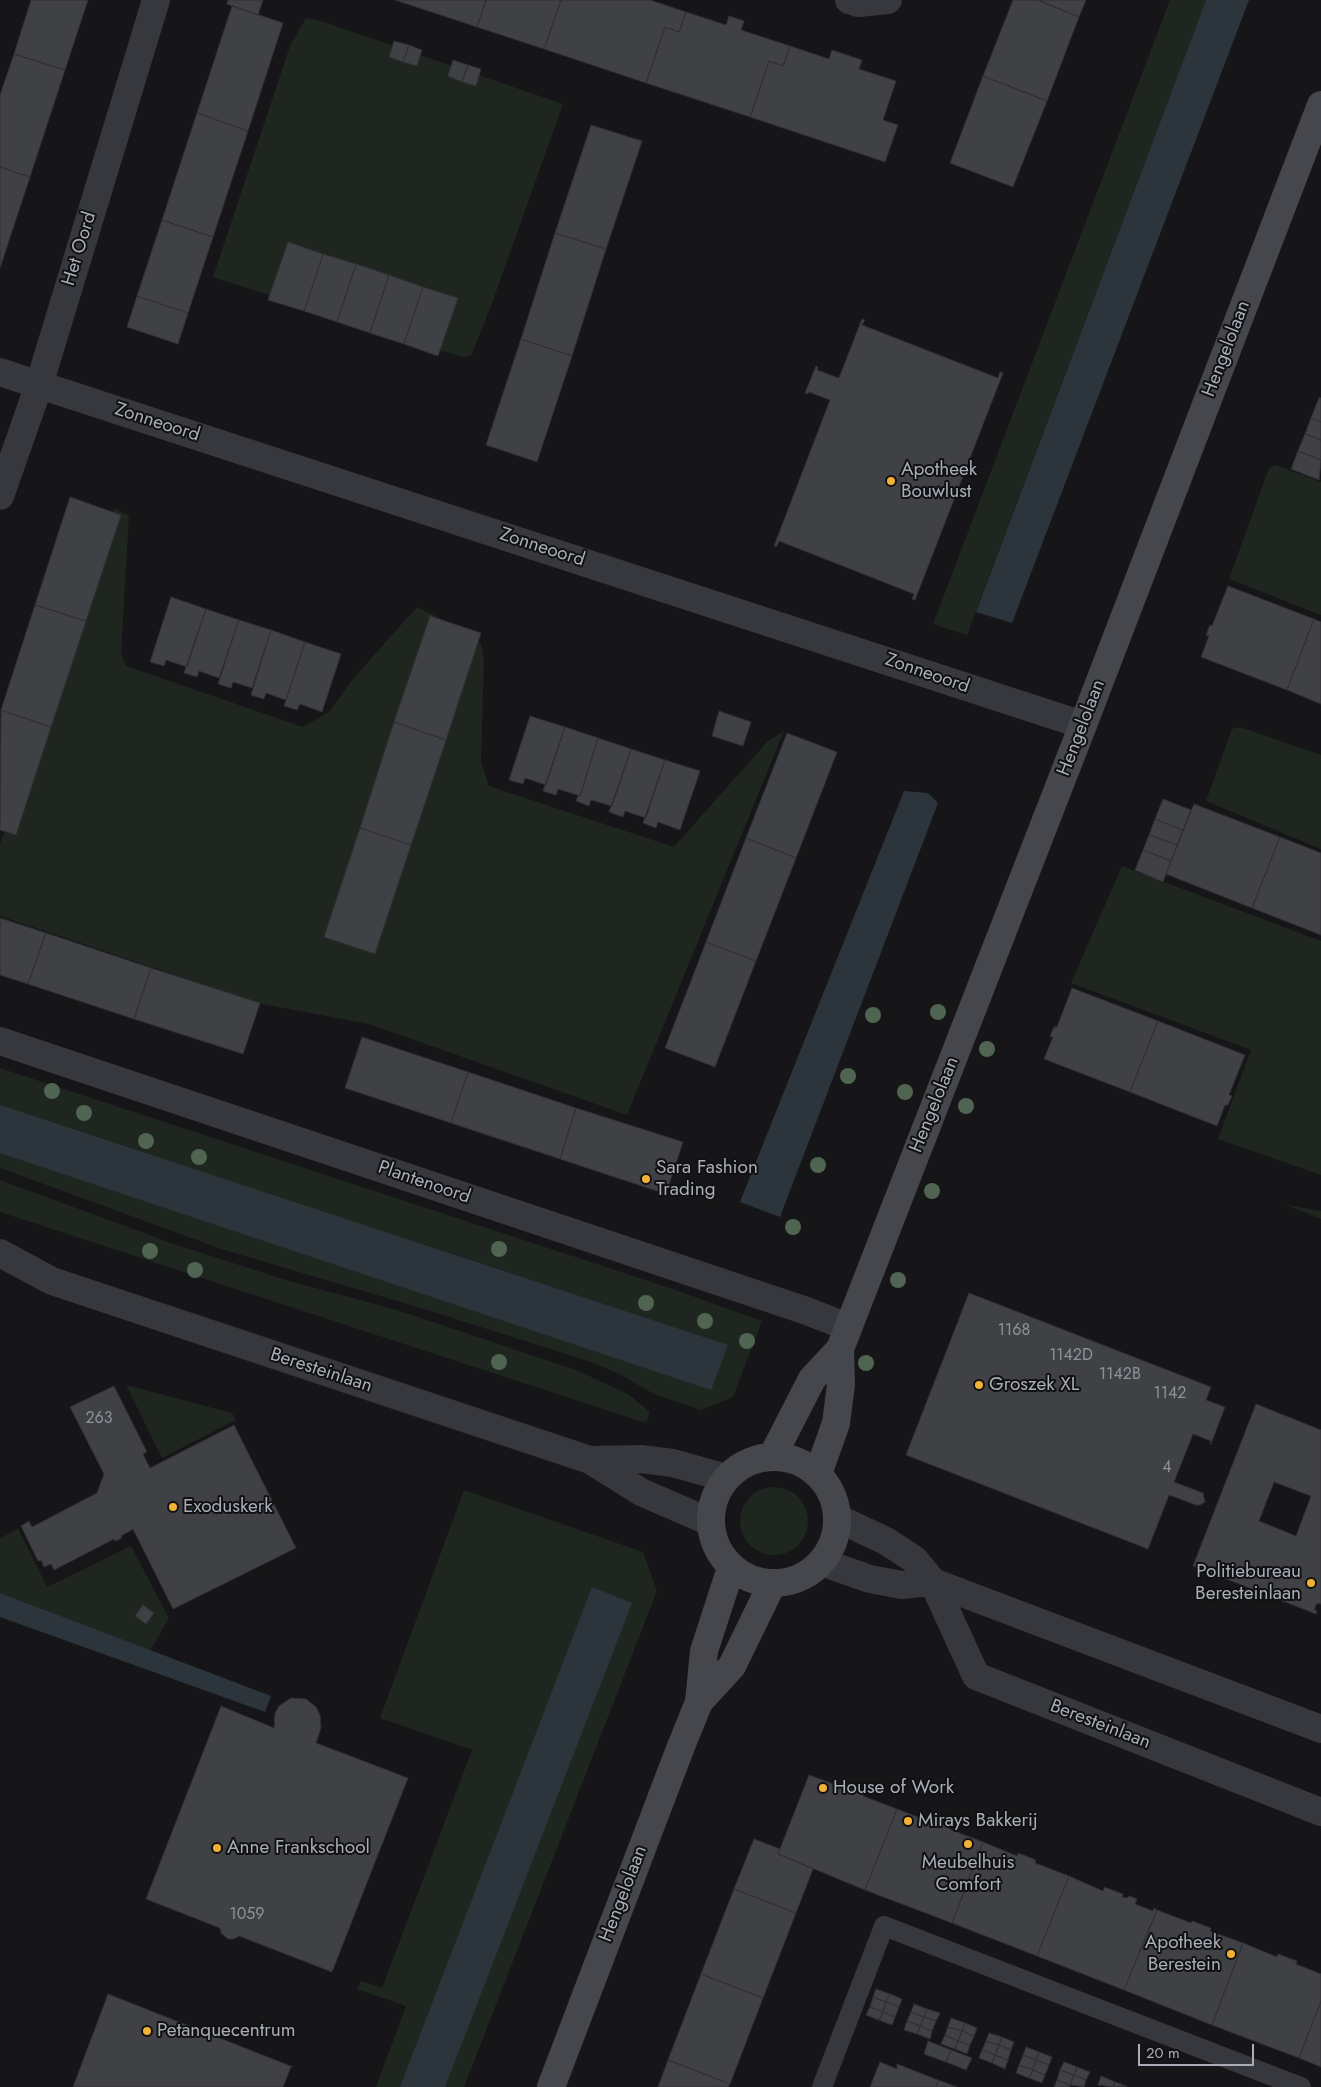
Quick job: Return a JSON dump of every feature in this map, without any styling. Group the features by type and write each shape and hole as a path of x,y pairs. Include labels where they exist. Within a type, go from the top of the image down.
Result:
{"street":[{"name":"Het Oord","path":"0,496 39,385 156,0"},
{"path":"849,0 858,3 888,0"},
{"name":"Hengelolaan","path":"772,1457 812,1379 844,1338 1083,726 1321,105"},
{"name":"Zonneoord","path":"0,372 1083,726"},
{"name":"Plantenoord","path":"0,1040 804,1310 844,1338"},
{"name":"Beresteinlaan","path":"0,1253 52,1281 590,1460 641,1492 710,1522"},
{"name":"Beresteinlaan","path":"0,1276 52,1281"},
{"name":"Hengelolaan","path":"818,1474 836,1423 844,1338"},
{"path":"772,1457 785,1457 796,1461 818,1474 830,1490 837,1518 833,1542 821,1562 799,1578 772,1584 758,1582 732,1568 718,1552 714,1543 710,1522 714,1498 726,1478 747,1462 759,1458 772,1457"},
{"name":"Beresteinlaan","path":"590,1460 641,1459 673,1464 726,1478"},
{"name":"Beresteinlaan","path":"837,1518 916,1560 933,1582 976,1676 1321,1812"},
{"path":"821,1562 870,1579 902,1585 933,1582 1321,1729"},
{"name":"Hengelolaan","path":"551,2087 699,1702 704,1651 732,1568"},
{"name":"Hengelolaan","path":"699,1702 732,1666 772,1584"}],"lane":[{"path":"822,2087 884,1926 1301,2087"}],"shaded area":[{"path":"1170,0 1206,0 967,635 933,624"},
{"path":"1206,0 1249,0 1012,623 976,612"},
{"path":"306,18 321,21 563,104 491,306 471,356 465,357 430,348 213,277 290,46"},
{"path":"1275,465 1321,482 1321,615 1229,579 1269,468"},
{"path":"114,508 129,516 121,653 126,666 303,727 329,712 352,680 417,607 466,631 481,644 484,660 481,761 489,786 674,847 767,742 784,731 627,1115 369,1024 262,1004 0,916 0,844"},
{"path":"1240,727 1321,755 1321,849 1206,801 1232,729"},
{"path":"904,791 928,793 938,803 780,1217 740,1202"},
{"path":"1122,866 1321,941 1321,1175 1218,1139 1251,1050 1071,983"},
{"path":"0,1068 673,1289 762,1321 733,1397 701,1410 656,1395 621,1375 591,1362 424,1309 221,1249 0,1168"},
{"path":"0,1105 728,1345 711,1390 0,1153"},
{"path":"0,1180 174,1244 286,1280 397,1310 576,1370 628,1394 650,1412 646,1423 0,1212"},
{"path":"1286,1205 1321,1211 1321,1219"},
{"path":"126,1385 232,1413 236,1420 162,1458"},
{"path":"781,1487 793,1493 802,1502 808,1514 806,1534 798,1545 781,1555 767,1555 750,1545 742,1534 740,1514 750,1497 761,1489"},
{"path":"464,1490 643,1552 657,1591 464,2087 376,2087 406,2006 357,1989 361,1981 382,1988 472,1750 380,1718"},
{"path":"18,1528 47,1587 131,1546 169,1618 150,1651 0,1593 0,1539"},
{"path":"592,1587 632,1603 445,2087 400,2087"},
{"path":"0,1593 271,1696 265,1712 0,1617"}],"building":[{"path":"31,0 88,0 65,70 14,54"},
{"path":"228,0 263,0 258,15 227,4"},
{"path":"395,0 486,0 477,27"},
{"path":"486,0 561,0 544,49 477,27"},
{"path":"561,0 650,0 686,12 679,32 665,27 646,83 544,49"},
{"path":"1013,0 1038,0 1079,17 1047,101 983,76"},
{"path":"1038,0 1086,0 1079,17"},
{"path":"232,6 283,23 248,131 197,113"},
{"path":"686,12 726,25 729,16 744,21 741,30 790,46 783,66 769,61 750,117 646,83 665,27 679,32"},
{"path":"394,41 409,45 403,62 389,57"},
{"path":"409,45 422,50 417,66 403,62"},
{"path":"790,46 829,59 832,50 862,60 859,69 896,81 883,120 898,125 885,162 750,117 769,61 783,66"},
{"path":"14,54 65,70 30,177 0,167 0,95"},
{"path":"453,60 468,65 462,82 448,76"},
{"path":"468,65 481,69 476,86 462,82"},
{"path":"983,76 1047,101 1013,187 950,163"},
{"path":"197,113 248,131 213,237 162,220"},
{"path":"591,125 642,141 606,249 555,233"},
{"path":"0,167 30,177 0,268"},
{"path":"162,220 213,237 188,313 137,296"},
{"path":"555,233 606,249 572,356 521,339"},
{"path":"288,242 323,254 304,311 268,300"},
{"path":"323,254 356,264 337,322 304,311"},
{"path":"356,264 389,275 370,333 337,322"},
{"path":"389,275 423,287 404,344 370,333"},
{"path":"423,287 458,298 438,356 404,344"},
{"path":"137,296 188,313 178,344 127,327"},
{"path":"862,319 865,320 862,325 998,378 1000,372 1003,373 915,600 912,599 914,594 779,541 777,546 774,546 830,400 809,392 808,394 805,393 816,366 818,367 817,370 839,378"},
{"path":"521,339 572,356 537,462 486,445"},
{"path":"1319,398 1321,398 1321,422 1311,418"},
{"path":"1311,418 1321,422 1321,440 1305,434"},
{"path":"1305,434 1321,440 1321,460 1298,451"},
{"path":"1298,451 1321,460 1319,480 1291,469"},
{"path":"70,497 121,515 86,621 35,605"},
{"path":"1228,586 1314,619 1287,690 1201,657 1209,636 1206,635 1210,625 1212,626"},
{"path":"171,597 206,609 187,667 166,660 164,666 150,662"},
{"path":"35,605 86,621 51,727 1,710"},
{"path":"206,609 239,620 219,678 199,671 197,677 184,673"},
{"path":"430,616 481,633 446,740 394,722"},
{"path":"1314,619 1321,622 1321,704 1287,690"},
{"path":"239,620 271,630 252,688 233,682 231,688 218,684"},
{"path":"271,630 305,642 286,700 266,693 264,699 251,695"},
{"path":"305,642 341,654 322,712 300,704 297,710 284,706"},
{"path":"1,710 51,727 16,835 0,830"},
{"path":"719,711 751,722 743,746 712,736"},
{"path":"530,716 565,727 546,785 525,778 523,784 509,780"},
{"path":"394,722 446,740 411,845 360,828"},
{"path":"565,727 598,738 580,796 558,789 556,795 543,791"},
{"path":"787,733 837,752 796,858 746,838"},
{"path":"598,738 631,749 612,806 591,800 589,806 576,801 578,795 580,796"},
{"path":"631,749 665,760 646,818 625,811 623,817 609,812"},
{"path":"665,760 700,771 680,830 658,822 656,828 643,823"},
{"path":"1163,799 1191,810 1183,830 1155,819"},
{"path":"1194,804 1280,837 1252,908 1166,874"},
{"path":"1155,819 1183,830 1177,845 1149,835"},
{"path":"360,828 411,845 375,954 324,937"},
{"path":"1149,835 1177,845 1171,861 1143,850"},
{"path":"1280,837 1321,853 1321,935 1252,908"},
{"path":"746,838 796,858 756,961 706,942"},
{"path":"1143,850 1171,861 1163,882 1135,870"},
{"path":"0,918 46,933 28,984 0,975"},
{"path":"46,933 151,968 134,1019 28,984"},
{"path":"706,942 756,961 715,1067 665,1048"},
{"path":"151,968 260,1003 243,1054 134,1019"},
{"path":"1072,988 1158,1021 1130,1092 1044,1059 1053,1037 1050,1036 1054,1027 1057,1027"},
{"path":"1158,1021 1245,1055 1229,1095 1232,1096 1228,1105 1225,1105 1217,1126 1130,1092"},
{"path":"362,1037 468,1072 451,1123 345,1088"},
{"path":"468,1072 576,1108 560,1159 451,1123"},
{"path":"576,1108 683,1142 666,1194 560,1159"},
{"path":"969,1293 1211,1387 1206,1400 1225,1407 1211,1444 1211,1441 1193,1434 1174,1482 1203,1493 1205,1502 1196,1505 1169,1495 1148,1549 906,1455"},
{"name":"Exoduskerk","path":"114,1386 147,1452 143,1454 150,1468 234,1425 296,1548 173,1609 133,1529 121,1536 122,1538 115,1541 114,1539 54,1570 51,1564 44,1567 41,1560 38,1561 21,1526 29,1521 32,1527 97,1493 104,1474 70,1407"},
{"path":"1256,1404 1321,1430 1321,1604 1317,1603 1314,1610 1317,1611 1316,1614 1193,1566","holes":["1274,1482 1311,1496 1296,1536 1259,1521"]},
{"path":"143,1605 154,1613 146,1624 135,1616"},
{"path":"291,1698 306,1699 316,1707 320,1715 321,1728 316,1743 408,1778 332,1972 239,1936 234,1939 228,1939 221,1933 220,1928 146,1899 221,1706 274,1728 275,1713 279,1706"},
{"path":"809,1775 864,1793 863,1796 897,1809 865,1890 778,1854"},
{"path":"897,1809 931,1822 932,1819 950,1827 949,1829 983,1842 952,1923 865,1890"},
{"path":"754,1839 780,1849 778,1854 813,1869 796,1913 734,1889"},
{"path":"983,1842 1017,1856 1018,1853 1036,1860 1035,1863 1069,1876 1037,1956 952,1923"},
{"path":"1069,1876 1103,1891 1104,1887 1123,1894 1122,1897 1127,1898 1129,1896 1137,1899 1135,1904 1153,1911 1154,1908 1157,1910 1124,1990 1037,1956"},
{"path":"734,1889 796,1913 763,1998 701,1974"},
{"path":"1157,1910 1191,1923 1192,1921 1211,1928 1210,1931 1243,1943 1212,2025 1124,1990"},
{"path":"1243,1943 1277,1957 1278,1954 1297,1961 1296,1964 1321,1974 1321,2001 1299,2058 1212,2025"},
{"path":"701,1974 763,1998 730,2084 668,2060"},
{"path":"876,1989 890,1994 886,2002 873,1997"},
{"name":"Petanquecentrum","path":"108,1994 293,2067 291,2067 283,2087 73,2087"},
{"path":"890,1994 902,1999 899,2007 886,2002"},
{"path":"873,1997 886,2002 883,2012 870,2007"},
{"path":"1321,2001 1321,2067 1299,2058"},
{"path":"886,2002 899,2007 895,2017 883,2012"},
{"path":"914,2004 927,2009 924,2017 911,2012"},
{"path":"870,2007 883,2012 879,2020 866,2015"},
{"path":"927,2009 940,2013 936,2021 924,2017"},
{"path":"883,2012 895,2017 892,2025 879,2020"},
{"path":"911,2012 924,2017 920,2026 907,2021"},
{"path":"924,2017 936,2021 932,2031 920,2026"},
{"path":"951,2018 965,2023 962,2031 948,2027"},
{"path":"907,2021 920,2026 917,2034 904,2030"},
{"path":"965,2023 977,2028 974,2036 962,2031"},
{"path":"920,2026 932,2031 930,2039 917,2034"},
{"path":"948,2027 962,2031 958,2041 945,2035"},
{"path":"962,2031 974,2036 970,2045 958,2041"},
{"path":"989,2033 1002,2037 999,2045 986,2041"},
{"path":"945,2035 958,2041 955,2049 941,2044"},
{"path":"1002,2037 1014,2042 1011,2050 999,2045"},
{"path":"928,2041 951,2050 946,2062 924,2054"},
{"path":"958,2041 970,2045 967,2054 955,2049"},
{"path":"986,2041 999,2045 995,2055 982,2050"},
{"path":"999,2045 1011,2050 1008,2060 995,2055"},
{"path":"1026,2047 1039,2052 1036,2060 1023,2055"},
{"path":"951,2050 972,2058 966,2070 946,2062"},
{"path":"982,2050 995,2055 992,2063 979,2058"},
{"path":"1039,2052 1052,2057 1049,2065 1036,2060"},
{"path":"995,2055 1008,2060 1005,2069 992,2063"},
{"path":"1023,2055 1036,2060 1033,2070 1019,2065"},
{"path":"668,2060 730,2084 728,2087 658,2087"},
{"path":"1036,2060 1049,2065 1045,2075 1033,2070"},
{"path":"880,2062 897,2069 897,2064 938,2080 936,2087 870,2087"},
{"path":"1064,2062 1077,2067 1074,2075 1060,2070"},
{"path":"1019,2065 1033,2070 1029,2078 1016,2073"},
{"path":"1077,2067 1090,2072 1086,2080 1074,2075"},
{"path":"1033,2070 1045,2075 1042,2083 1029,2078"},
{"path":"1060,2070 1074,2075 1070,2085 1057,2080"},
{"path":"1074,2075 1086,2080 1084,2087 1070,2085"},
{"path":"1101,2076 1115,2082 1113,2087 1098,2085"},
{"path":"938,2080 957,2087 936,2087"},
{"path":"1057,2080 1070,2085 1069,2087 1054,2087"},
{"path":"1115,2082 1127,2086 1113,2087"}],"place":[{"name":"Apotheek Bouwlust","path":"891,481"},
{"name":"Sara Fashion Trading","path":"646,1179"},
{"name":"Groszek XL","path":"979,1385"},
{"name":"Exoduskerk","path":"173,1507"},
{"name":"Politiebureau Beresteinlaan","path":"1311,1583"},
{"name":"House of Work","path":"823,1788"},
{"name":"Mirays Bakkerij","path":"908,1821"},
{"name":"Meubelhuis Comfort","path":"968,1844"},
{"name":"Anne Frankschool","path":"217,1848"},
{"name":"Apotheek Berestein","path":"1231,1954"},
{"name":"Petanquecentrum","path":"147,2031"}]}
